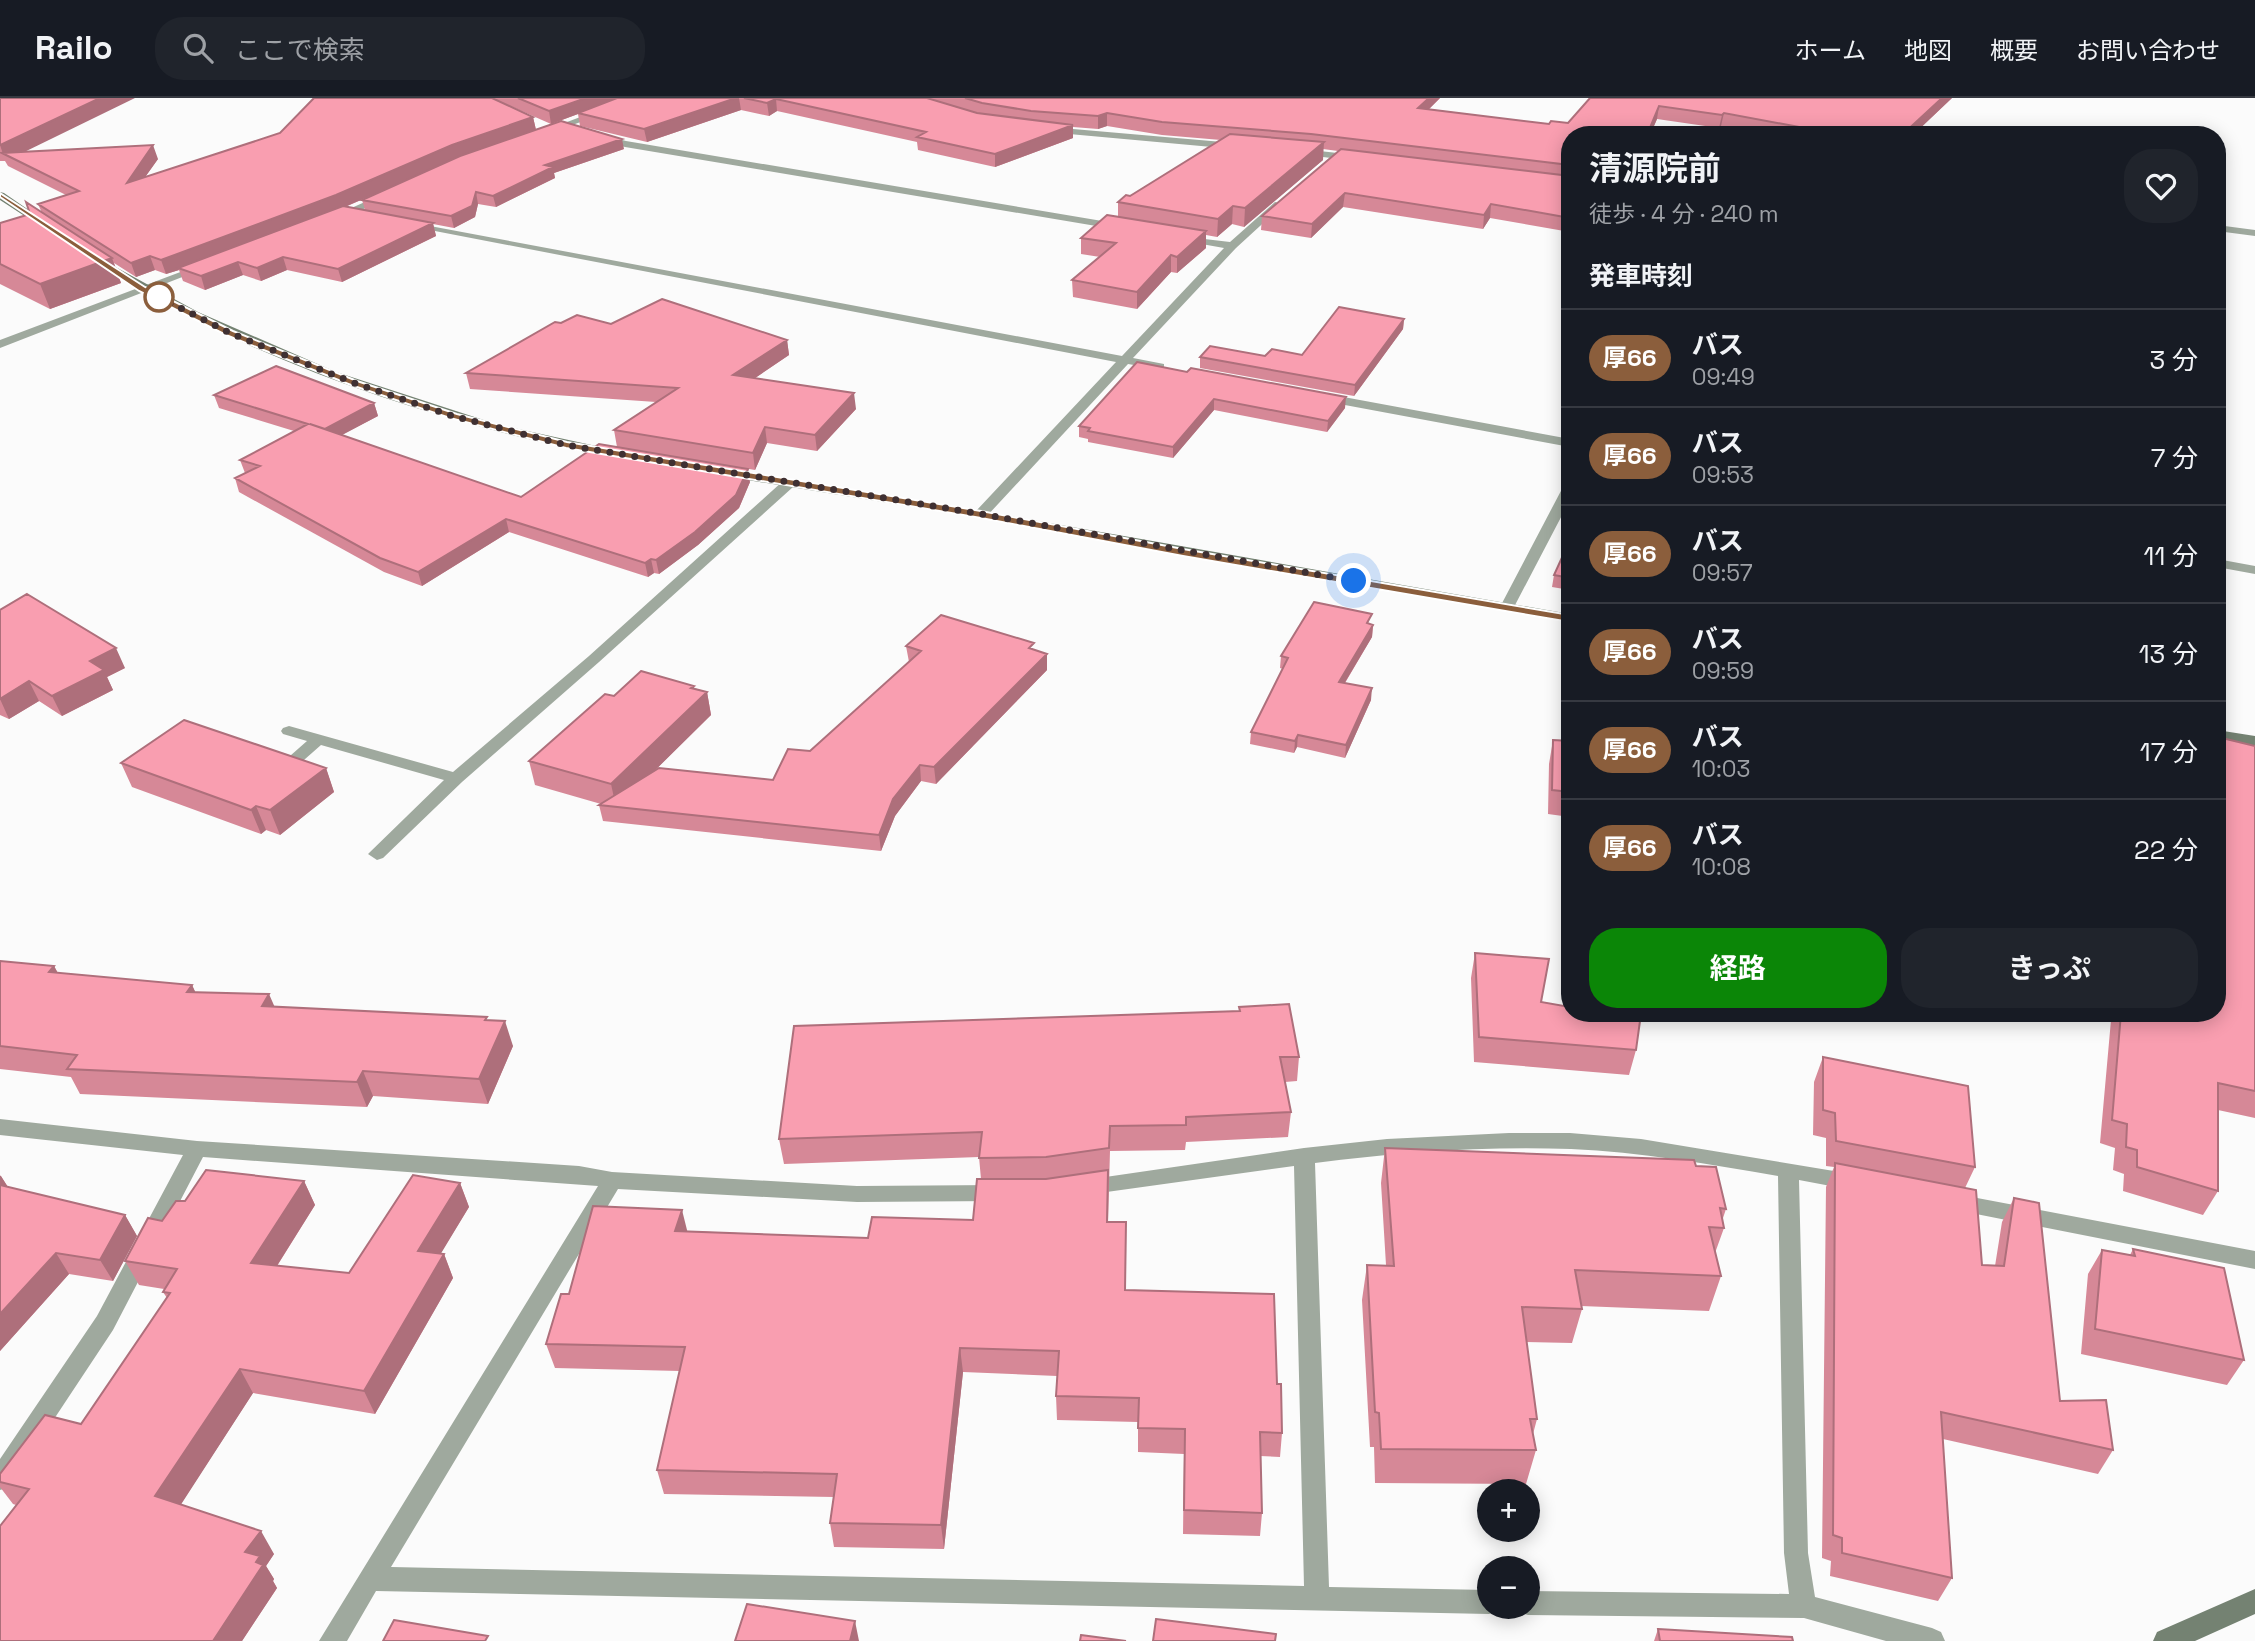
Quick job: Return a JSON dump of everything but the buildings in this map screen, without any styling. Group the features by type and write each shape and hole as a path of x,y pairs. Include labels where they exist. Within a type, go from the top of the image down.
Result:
{"street":[{"path":"538,130 551,130 640,98"},
{"path":"563,126 625,145 1135,230"},
{"path":"1044,130 1244,147"},
{"path":"1284,150 1362,159"},
{"path":"1327,165 1337,156"},
{"path":"320,223 396,191"},
{"path":"0,195 55,231"},
{"path":"981,514 1232,246 1286,197"},
{"path":"345,213 372,218"},
{"path":"399,223 1179,370"},
{"path":"2226,229 2255,233"},
{"path":"1177,237 1232,246"},
{"path":"88,253 142,289 230,333 354,383 467,420 566,445 632,457"},
{"path":"0,344 218,261"},
{"path":"1314,395 1561,441"},
{"path":"710,470 981,514 1183,552 1561,616"},
{"path":"377,854 456,778 594,659 788,484"},
{"path":"1507,607 1561,504"},
{"path":"2226,565 2255,570"},
{"path":"289,731 456,778"},
{"path":"2226,736 2255,741"},
{"path":"290,763 319,739"},
{"path":"0,1126 197,1149 565,1173 612,1180 857,1194 1020,1193"},
{"path":"1061,1191 1304,1156 1428,1144 1570,1141 1715,1155 1867,1185"},
{"path":"0,1479 105,1323 197,1149"},
{"path":"1304,1156 1317,1600"},
{"path":"1788,1170 1796,1553 1804,1606"},
{"path":"332,1641 612,1180"},
{"path":"1934,1198 2255,1260"},
{"path":"371,1579 1477,1602"},
{"path":"2166,1641 2255,1601"},
{"path":"1540,1603 1804,1606 1933,1641"}],"bus line":[{"name":"厚66","path":"0,195 142,289 230,333 354,383 453,416 566,445 981,514 1183,552 1561,616"}],"route":[{"path":"159,297 230,333 354,383 453,416 566,445 981,514 1354,581"}]}
